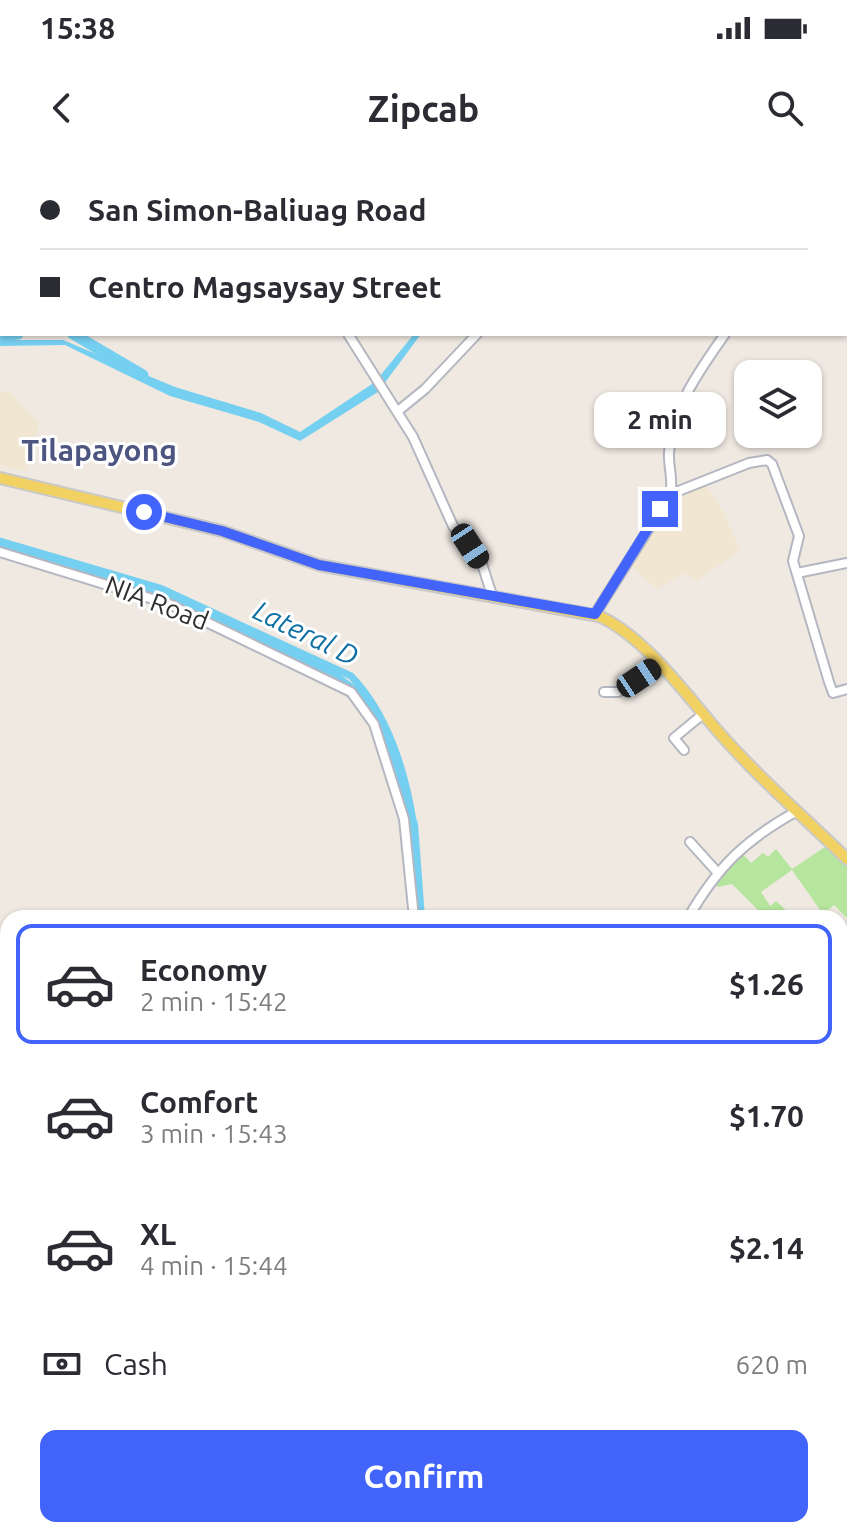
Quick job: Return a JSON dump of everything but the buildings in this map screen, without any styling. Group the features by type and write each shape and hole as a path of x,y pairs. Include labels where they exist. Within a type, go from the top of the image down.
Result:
{"main road":[{"path":"0,478 222,531 319,565 595,614 628,633 703,714 847,859"}],"street":[{"path":"349,336 398,411 453,526 482,564 492,595"},
{"path":"398,411 425,389 475,336"},
{"path":"595,614 671,494 669,455 679,412 694,375 723,336"},
{"path":"671,494 749,463 770,461 799,536 793,561 833,693 847,689"},
{"name":"NIA Road","path":"0,552 169,604 351,692 374,724 401,807 413,910"},
{"path":"797,573 847,563"},
{"path":"604,692 618,692 658,665"},
{"path":"684,750 675,737 703,714"},
{"path":"693,910 718,873 758,833 797,811"},
{"path":"690,842 718,873"}],"shaded area":[{"path":"9,391 39,423 26,471 0,465 0,392"},
{"path":"703,481 724,513 740,550 697,581 685,573 657,589 629,564 672,495"}],"green space":[{"path":"828,845 847,864 847,910 839,910 834,905 828,910 820,910 792,870 761,892 770,906 776,901 786,910 756,910 732,884 718,887 714,882 739,850 751,863 763,853 768,857 776,849 792,869"}],"water":[{"path":"412,336 420,336 378,392 300,441 259,422 170,396 65,345 0,346 0,340 63,340 175,387 261,413 300,432 375,382"},
{"name":"Lateral D","path":"0,543 130,581 185,602 335,671 360,689 369,698 387,734 418,824 424,910 415,910 408,830 373,718 352,690 187,609 0,550"}],"waterway":[{"path":"76,336 143,375"},
{"name":"Lateral D","path":"0,541 160,588 351,676 375,707 392,743 405,782 413,821"}],"district":[{"name":"Tilapayong","path":"99,451"}],"route":[{"path":"144,512 222,531 286,557 319,565 595,614 660,509"}]}
